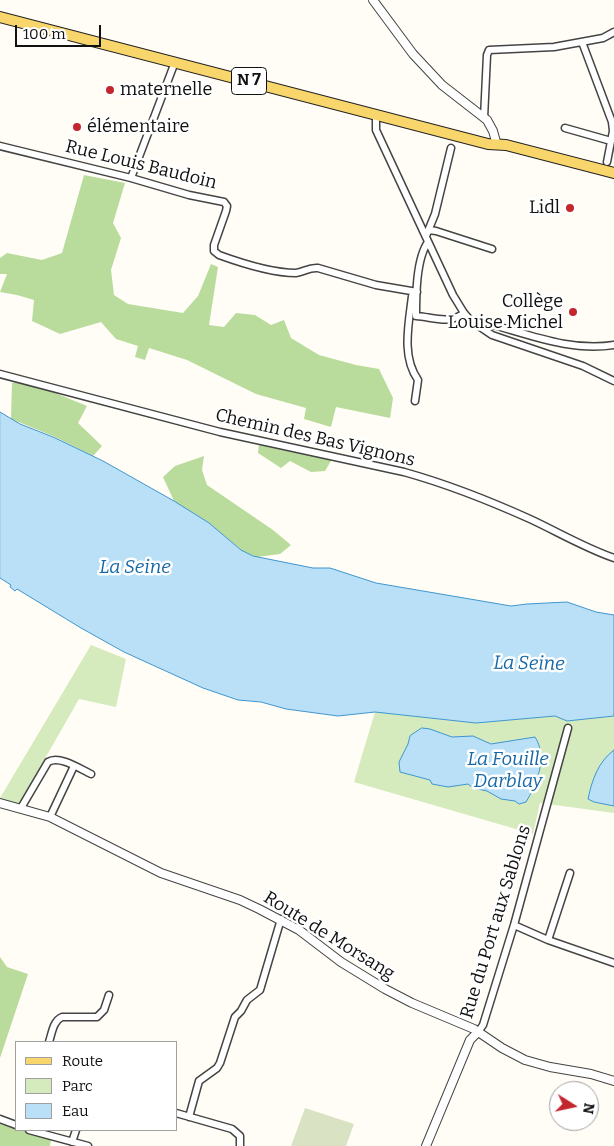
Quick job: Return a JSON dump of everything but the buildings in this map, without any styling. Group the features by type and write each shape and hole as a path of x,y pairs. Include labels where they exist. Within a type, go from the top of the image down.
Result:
{"main road":[{"name":"N 7","path":"0,17 376,115 614,173"},
{"name":"N 7","path":"498,145 505,151 614,178"}],"street":[{"path":"373,0 413,54 442,85 484,118 493,131 498,145"},
{"path":"484,118 487,55 489,50 554,47 602,38 614,32"},
{"path":"582,42 612,122 613,131 607,162"},
{"path":"131,178 175,62"},
{"path":"376,115 376,130 428,236 453,295 464,313 476,324 500,338 583,366 614,381"},
{"path":"565,128 611,140"},
{"name":"Rue Louis Baudoin","path":"0,146 131,178 164,189 226,203 226,211 214,244 214,251 219,255 254,266 296,273 309,268 318,268 376,285 416,293"},
{"path":"451,148 439,201 424,249 416,293 416,316 451,320 458,318 464,313"},
{"path":"428,236 436,231 492,249"},
{"path":"415,401 418,380 411,370 407,336 412,296 416,293"},
{"path":"476,324 480,322 486,323 570,345 595,347 614,345"},
{"name":"Chemin des Bas Vignons","path":"0,374 220,432 404,472 432,480 530,519 614,558"},
{"name":"Rue du Port aux Sablons","path":"426,1146 470,1040 483,1024 514,925 568,728"},
{"path":"21,808 50,760 58,759 91,774"},
{"path":"50,817 74,766"},
{"name":"Route de Morsang","path":"0,803 50,817 161,873 240,900 281,919 299,930 341,962 385,989 412,1003 461,1022 525,1060 550,1067 591,1074 614,1081"},
{"path":"548,940 570,873"},
{"path":"189,1117 199,1081 220,1064 235,1017 247,1000 260,990 281,919"},
{"path":"514,925 548,940 614,961"},
{"path":"50,1041 59,1018 97,1017 104,1010 109,995"},
{"path":"178,1114 232,1130 240,1136 240,1146"},
{"path":"0,1120 15,1126"},
{"path":"33,1131 88,1146"},
{"path":"72,1142 76,1131"}],"green space":[{"path":"84,175 125,183 113,223 121,238 111,270 114,295 128,304 183,313 198,296 211,264 218,267 209,325 224,327 236,313 255,315 271,325 284,320 291,338 319,355 379,369 393,398 390,418 336,407 331,427 304,419 306,408 256,394 187,360 149,348 145,360 135,357 138,346 116,339 101,322 60,334 32,321 34,300 0,292 7,274 0,274 0,258 7,253 42,260 62,253"},
{"path":"26,381 87,406 78,423 102,446 93,456 53,436 11,419 12,383"},
{"path":"259,443 332,459 325,471 311,472 290,461 281,468 258,453"},
{"path":"204,456 202,470 207,485 273,530 291,545 280,554 257,557 244,552 209,523 174,501 163,477 175,466"},
{"path":"91,645 126,659 116,707 79,699 19,804 0,798"},
{"path":"375,712 476,723 555,716 567,721 614,716 614,813 540,803 533,834 354,782"},
{"path":"0,957 7,967 28,974 0,1058"},
{"path":"305,1108 354,1124 346,1146 291,1146"},
{"path":"0,1119 15,1126 15,1131 30,1131 51,1139 50,1146 0,1146"}],"water":[{"name":"La Seine","path":"0,412 20,424 53,437 103,461 174,501 209,523 241,550 253,556 313,568 330,568 376,583 511,606 567,602 596,612 614,615 614,716 567,721 555,716 476,723 375,712 338,716 286,709 261,702 238,700 203,688 124,652 17,589 15,591 10,587 11,585 0,578"},
{"name":"La Fouille Darblay","path":"422,728 452,737 473,736 491,744 535,737 541,753 540,770 526,802 519,804 515,801 501,799 487,791 473,788 468,784 448,787 432,784 430,780 400,772 399,762 410,736"},
{"path":"614,750 614,806 588,799 596,772"}],"place":[{"name":"maternelle","path":"110,90"},
{"name":"élémentaire","path":"77,127"},
{"name":"Lidl","path":"570,208"},
{"name":"Collège Louise Michel","path":"573,312"}]}
